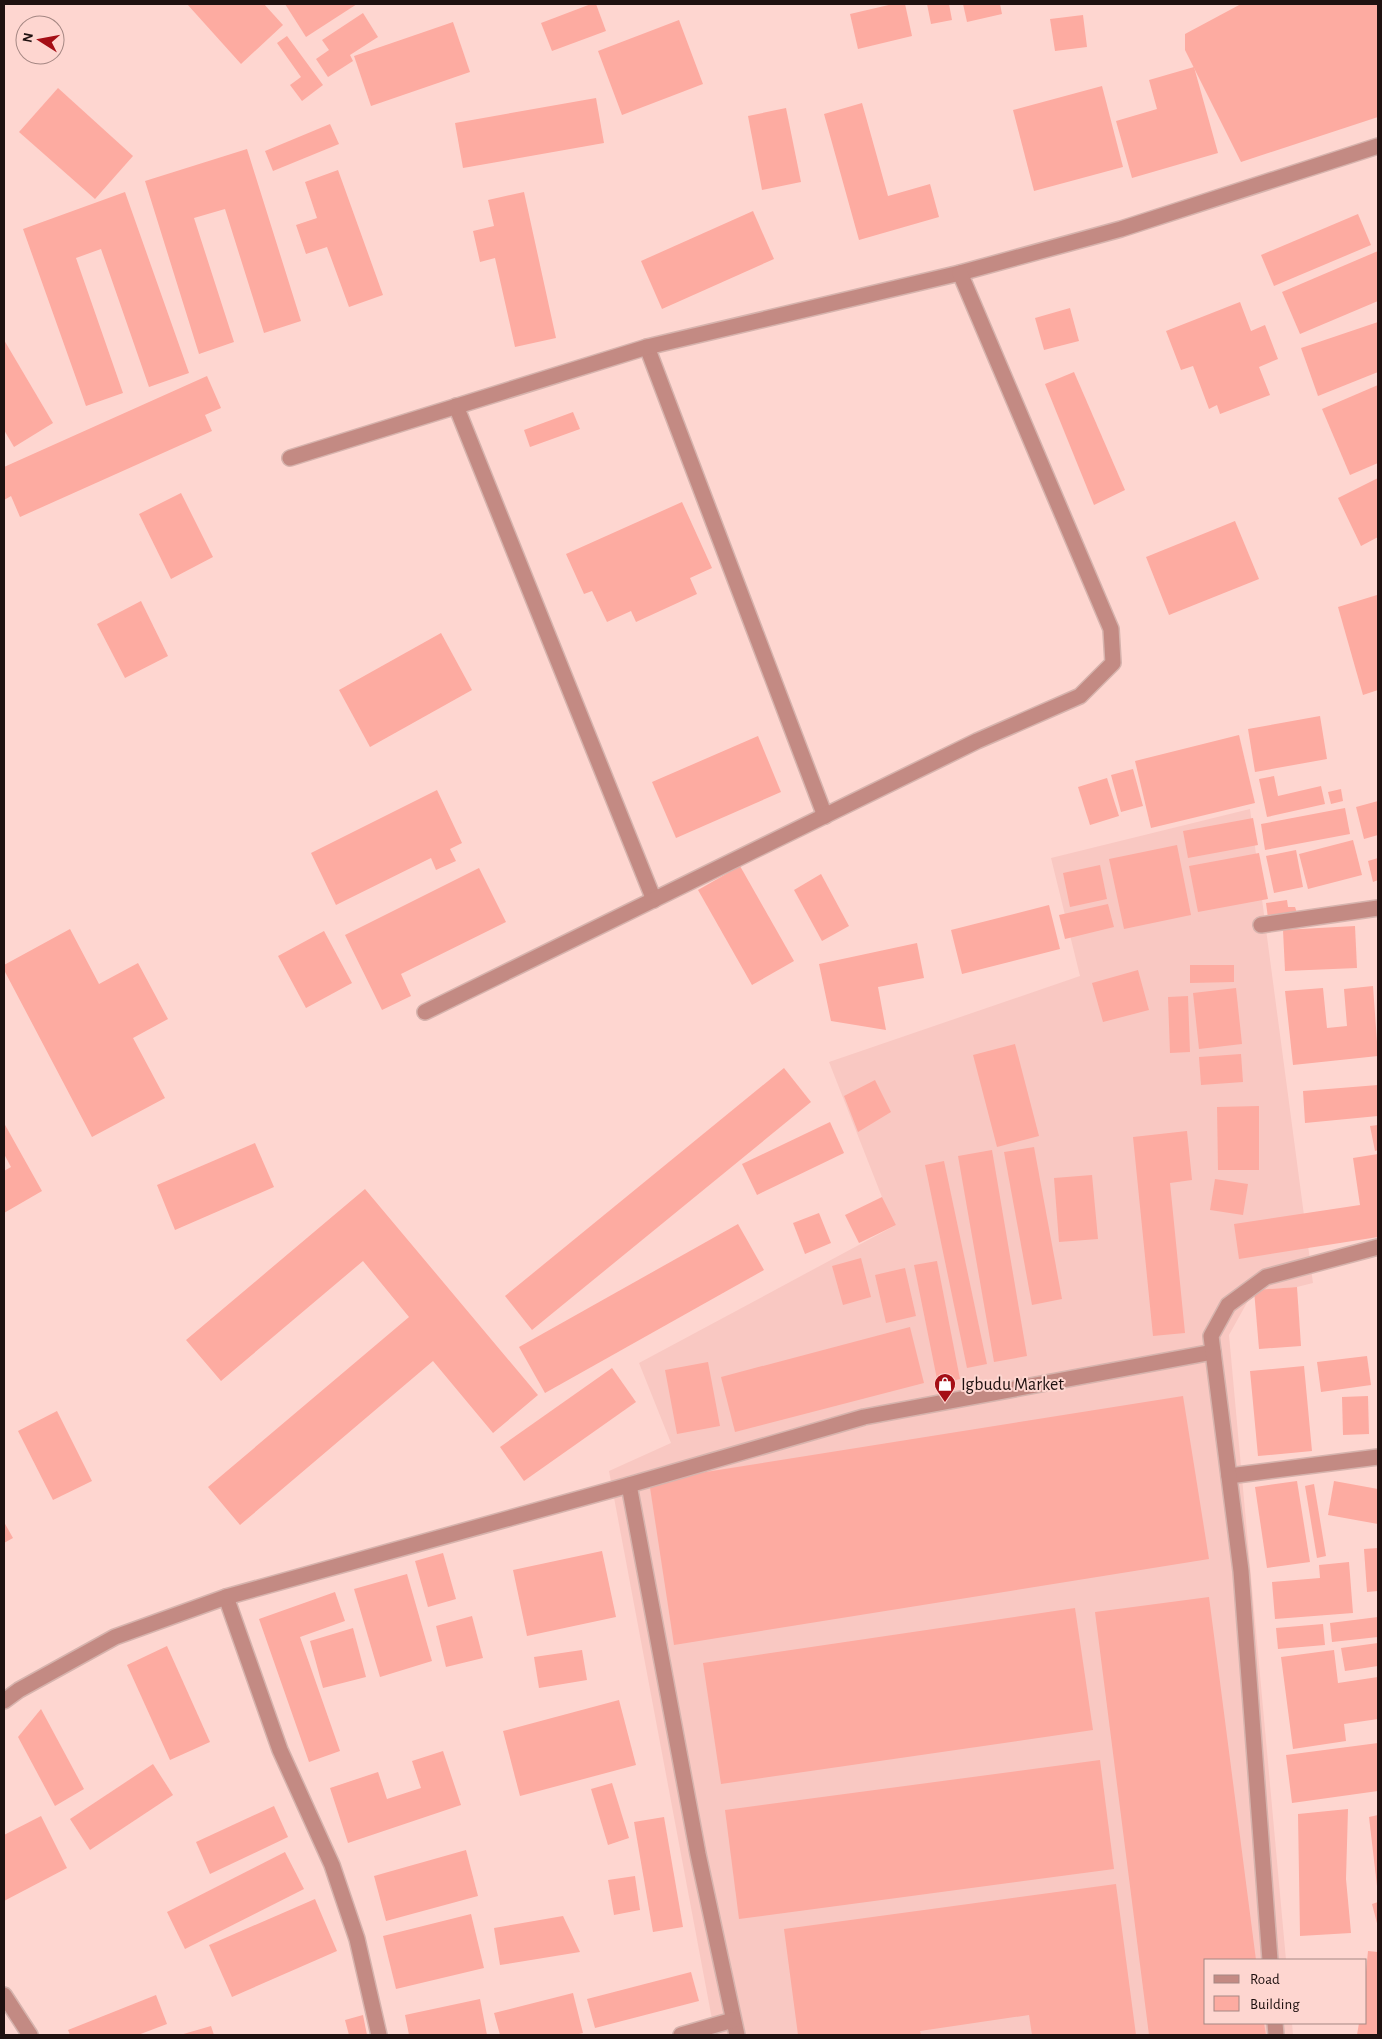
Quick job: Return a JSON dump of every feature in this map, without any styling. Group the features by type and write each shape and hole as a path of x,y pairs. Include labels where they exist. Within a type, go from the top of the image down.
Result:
{"street":[{"path":"290,458 647,347 960,273 1121,229 1378,146"},
{"path":"425,1012 977,742 1080,696 1113,663 1111,629 960,273"},
{"path":"647,347 825,816"},
{"path":"456,406 654,900"},
{"path":"1260,925 1378,908"},
{"path":"1270,1959 1241,1571 1211,1336 1228,1305 1266,1277 1378,1247"},
{"path":"4,1701 19,1690 115,1637 226,1597 629,1486 864,1417 1213,1352"},
{"path":"1229,1476 1378,1458"},
{"path":"629,1486 698,1854 737,2035"},
{"path":"226,1597 280,1750 332,1865 357,1939 379,2035"},
{"path":"4,1995 30,2035"},
{"path":"681,2035 733,2020"}],"shaded area":[{"name":"Igbudu Market","path":"1250,809 1313,1283 1297,1287 1254,1290 1229,1335 1286,1959 1204,1959 1204,2024 1292,2024 1293,2035 716,2035 609,1471 671,1443 639,1363 896,1225 882,1197 829,1062 1080,976 1051,858"}],"building":[{"path":"187,4 264,4 283,25 241,64"},
{"path":"285,4 357,4 306,37"},
{"path":"591,4 596,4 606,31 552,51 541,23"},
{"path":"893,4 905,4 912,36 858,49 850,14"},
{"path":"927,4 949,4 952,20 931,24"},
{"path":"963,4 1000,4 1002,14 967,22"},
{"path":"1241,4 1378,4 1378,117 1241,162 1185,50 1185,34"},
{"path":"363,13 378,37 350,55 353,61 328,77 316,59 329,50 322,40"},
{"path":"1083,15 1087,47 1055,51 1050,19"},
{"path":"679,20 703,84 622,115 598,51"},
{"path":"453,22 470,72 371,106 354,56"},
{"path":"287,36 323,85 302,101 290,85 301,77 277,43"},
{"path":"1194,67 1218,153 1132,178 1116,121 1157,109 1149,80"},
{"path":"1102,86 1123,167 1034,191 1013,110"},
{"path":"58,88 133,156 95,199 19,132"},
{"path":"596,98 604,143 463,168 455,123"},
{"path":"862,103 888,196 930,184 939,217 859,240 824,114"},
{"path":"786,108 801,182 762,190 748,116"},
{"path":"330,124 339,144 273,171 265,151"},
{"path":"247,149 301,321 264,333 225,209 194,218 234,342 199,354 145,181"},
{"path":"338,170 383,295 349,307 327,247 306,254 296,225 317,218 305,182"},
{"path":"125,192 189,373 149,387 101,249 76,258 123,393 86,406 23,229"},
{"path":"524,192 556,338 515,347 495,258 480,262 473,231 494,226 488,200"},
{"path":"753,211 774,259 662,309 641,261"},
{"path":"1358,214 1371,245 1274,286 1261,255"},
{"path":"1378,251 1378,301 1300,334 1282,292"},
{"path":"1240,302 1251,331 1265,325 1278,359 1259,367 1270,395 1220,414 1217,405 1209,409 1193,366 1181,370 1166,331"},
{"path":"1070,308 1079,341 1044,350 1035,318"},
{"path":"1378,322 1378,372 1318,396 1301,348"},
{"path":"4,340 53,423 14,447 4,430"},
{"path":"1074,372 1125,490 1094,505 1045,384"},
{"path":"207,376 221,408 205,415 212,431 20,517 11,496 4,500 4,467"},
{"path":"1378,385 1378,463 1350,475 1322,409"},
{"path":"573,412 580,429 530,447 524,430"},
{"path":"1378,478 1378,537 1361,546 1338,498"},
{"path":"181,493 213,557 171,579 139,514"},
{"path":"682,502 712,568 690,578 697,594 636,622 631,611 607,622 592,591 584,594 566,554"},
{"path":"1235,521 1259,579 1169,615 1146,557"},
{"path":"1377,595 1378,690 1363,695 1338,607"},
{"path":"141,601 168,656 125,678 97,624"},
{"path":"441,633 472,690 370,747 339,690"},
{"path":"1320,716 1327,759 1255,772 1248,729"},
{"path":"1239,735 1255,803 1151,828 1135,761"},
{"path":"758,736 781,792 676,838 652,782"},
{"path":"1133,769 1143,806 1121,812 1111,775"},
{"path":"1274,776 1278,796 1321,786 1325,804 1267,817 1259,779"},
{"path":"1107,778 1119,816 1090,825 1078,787"},
{"path":"1341,789 1343,801 1331,804 1328,792"},
{"path":"437,790 462,843 450,849 456,861 436,870 431,858 336,905 311,853"},
{"path":"1378,801 1378,835 1364,839 1356,807"},
{"path":"1345,808 1350,834 1265,850 1261,824"},
{"path":"1253,818 1258,845 1188,858 1183,831"},
{"path":"1353,840 1362,875 1308,889 1299,854"},
{"path":"1177,845 1191,915 1124,929 1109,859"},
{"path":"1296,850 1303,887 1274,893 1266,856"},
{"path":"1259,853 1268,899 1198,912 1189,866"},
{"path":"1378,858 1378,880 1373,882 1368,861"},
{"path":"1100,865 1107,899 1070,907 1063,873"},
{"path":"740,866 794,961 752,985 698,890"},
{"path":"479,868 506,922 401,974 411,996 382,1010 345,935"},
{"path":"821,874 849,926 822,941 794,890"},
{"path":"1287,900 1288,907 1295,907 1297,913 1268,918 1266,903"},
{"path":"1108,904 1114,927 1065,939 1059,915"},
{"path":"1049,905 1060,949 962,974 951,930"},
{"path":"1355,926 1357,968 1285,971 1283,930"},
{"path":"70,929 99,984 138,963 168,1019 133,1038 165,1098 92,1137 4,970 4,965"},
{"path":"324,931 352,983 306,1008 278,956"},
{"path":"917,943 924,978 878,987 886,1030 831,1021 819,964"},
{"path":"1190,965 1234,965 1234,982 1190,983"},
{"path":"1138,970 1149,1010 1103,1022 1092,983"},
{"path":"1373,986 1378,1056 1293,1065 1285,991 1323,988 1327,1028 1347,1026 1344,989"},
{"path":"1236,988 1242,1044 1199,1049 1193,993"},
{"path":"1188,996 1190,1052 1170,1053 1168,997"},
{"path":"1015,1044 1039,1136 997,1147 973,1055"},
{"path":"1241,1054 1243,1082 1201,1085 1199,1057"},
{"path":"784,1068 811,1102 532,1330 505,1296"},
{"path":"875,1080 891,1112 858,1132 844,1096"},
{"path":"1378,1085 1378,1116 1305,1123 1303,1091"},
{"path":"1259,1106 1259,1170 1218,1170 1217,1107"},
{"path":"830,1122 844,1153 757,1195 742,1164"},
{"path":"4,1123 42,1191 4,1213 4,1171 11,1167 4,1154"},
{"path":"1378,1125 1378,1150 1375,1151 1370,1126"},
{"path":"1187,1131 1192,1180 1170,1183 1185,1333 1153,1336 1133,1137"},
{"path":"255,1143 274,1187 175,1230 157,1185"},
{"path":"1034,1147 1062,1299 1032,1305 1004,1152"},
{"path":"992,1150 1027,1356 994,1362 958,1156"},
{"path":"1378,1154 1378,1237 1239,1259 1234,1224 1360,1205 1353,1158"},
{"path":"944,1161 987,1364 967,1368 925,1165"},
{"path":"1092,1175 1098,1239 1059,1242 1054,1178"},
{"path":"1215,1179 1248,1184 1243,1215 1210,1210"},
{"path":"365,1189 538,1395 493,1433 433,1361 240,1525 208,1487 409,1317 363,1261 221,1381 186,1340"},
{"path":"882,1197 896,1225 859,1243 845,1215"},
{"path":"819,1213 831,1243 805,1254 793,1223"},
{"path":"738,1224 764,1270 545,1393 519,1347"},
{"path":"861,1258 871,1297 843,1305 832,1266"},
{"path":"937,1261 960,1379 938,1384 914,1265"},
{"path":"905,1268 916,1316 886,1323 875,1275"},
{"path":"1297,1287 1301,1346 1259,1349 1254,1290"},
{"path":"910,1327 924,1383 735,1432 721,1377"},
{"path":"1367,1356 1371,1385 1321,1392 1317,1362"},
{"path":"708,1362 720,1426 677,1434 665,1370"},
{"path":"1304,1366 1312,1451 1258,1456 1250,1371"},
{"path":"612,1368 636,1402 524,1481 500,1447"},
{"path":"1183,1396 1209,1559 674,1645 649,1481"},
{"path":"1368,1396 1369,1434 1343,1435 1342,1397"},
{"path":"57,1411 92,1481 53,1500 18,1431"},
{"path":"1297,1481 1310,1562 1267,1568 1255,1487"},
{"path":"1334,1481 1378,1489 1378,1524 1328,1515"},
{"path":"1314,1484 1326,1556 1317,1558 1305,1486"},
{"path":"4,1522 13,1538 4,1543"},
{"path":"1378,1548 1378,1591 1367,1592 1364,1549"},
{"path":"602,1551 616,1617 527,1636 513,1570"},
{"path":"443,1553 456,1599 428,1607 415,1561"},
{"path":"1349,1562 1353,1613 1275,1619 1272,1582 1320,1578 1319,1565"},
{"path":"407,1574 432,1661 380,1677 354,1589"},
{"path":"335,1592 345,1621 300,1637 340,1751 309,1762 259,1619"},
{"path":"1209,1597 1256,1959 1204,1959 1204,2024 1264,2024 1266,2035 1149,2035 1095,1612"},
{"path":"1075,1608 1093,1730 721,1784 703,1663"},
{"path":"472,1616 483,1658 446,1667 436,1626"},
{"path":"1378,1617 1378,1637 1332,1642 1330,1623"},
{"path":"1323,1624 1325,1645 1278,1649 1276,1628"},
{"path":"353,1628 366,1677 323,1688 310,1641"},
{"path":"1378,1643 1378,1666 1345,1671 1341,1648"},
{"path":"167,1646 210,1742 170,1760 127,1665"},
{"path":"582,1650 587,1680 539,1688 534,1657"},
{"path":"1334,1650 1338,1683 1378,1677 1378,1719 1344,1724 1346,1741 1293,1749 1281,1657"},
{"path":"619,1700 636,1765 520,1796 503,1731"},
{"path":"41,1709 84,1789 55,1806 18,1737"},
{"path":"1378,1743 1378,1791 1292,1803 1286,1755"},
{"path":"443,1751 461,1805 348,1843 330,1788 378,1772 387,1799 421,1788 412,1761"},
{"path":"1100,1760 1114,1869 739,1919 725,1810"},
{"path":"153,1764 173,1795 90,1850 70,1819"},
{"path":"612,1783 629,1838 608,1845 591,1789"},
{"path":"274,1806 288,1837 210,1874 196,1842"},
{"path":"1348,1809 1346,1879 1351,1933 1300,1936 1298,1814"},
{"path":"1378,1815 1378,1886 1377,1886 1369,1817"},
{"path":"41,1816 67,1868 4,1901 4,1835"},
{"path":"664,1817 683,1927 653,1932 634,1822"},
{"path":"466,1850 478,1896 386,1921 374,1876"},
{"path":"285,1852 304,1889 185,1949 167,1912"},
{"path":"635,1876 640,1910 614,1915 608,1880"},
{"path":"1116,1884 1136,2035 1032,2035 1029,2015 920,2031 921,2035 798,2035 784,1929"},
{"path":"315,1899 337,1951 232,1997 209,1945"},
{"path":"1378,1902 1378,1927 1372,1904"},
{"path":"471,1914 484,1968 396,1989 383,1936"},
{"path":"563,1916 580,1952 500,1965 494,1928"},
{"path":"1368,1951 1378,1952 1378,2035 1357,2035 1359,2024 1367,2024"},
{"path":"691,1972 699,2001 595,2028 587,1999"},
{"path":"573,1993 583,2033 575,2035 500,2035 494,2013"},
{"path":"156,1995 167,2024 138,2035 70,2035 68,2030"},
{"path":"480,1999 487,2035 409,2035 405,2015"},
{"path":"363,2015 367,2035 349,2035 345,2020"},
{"path":"211,2026 214,2035 180,2035"}],"place":[{"name":"Igbudu Market","path":"945,1403"}]}
